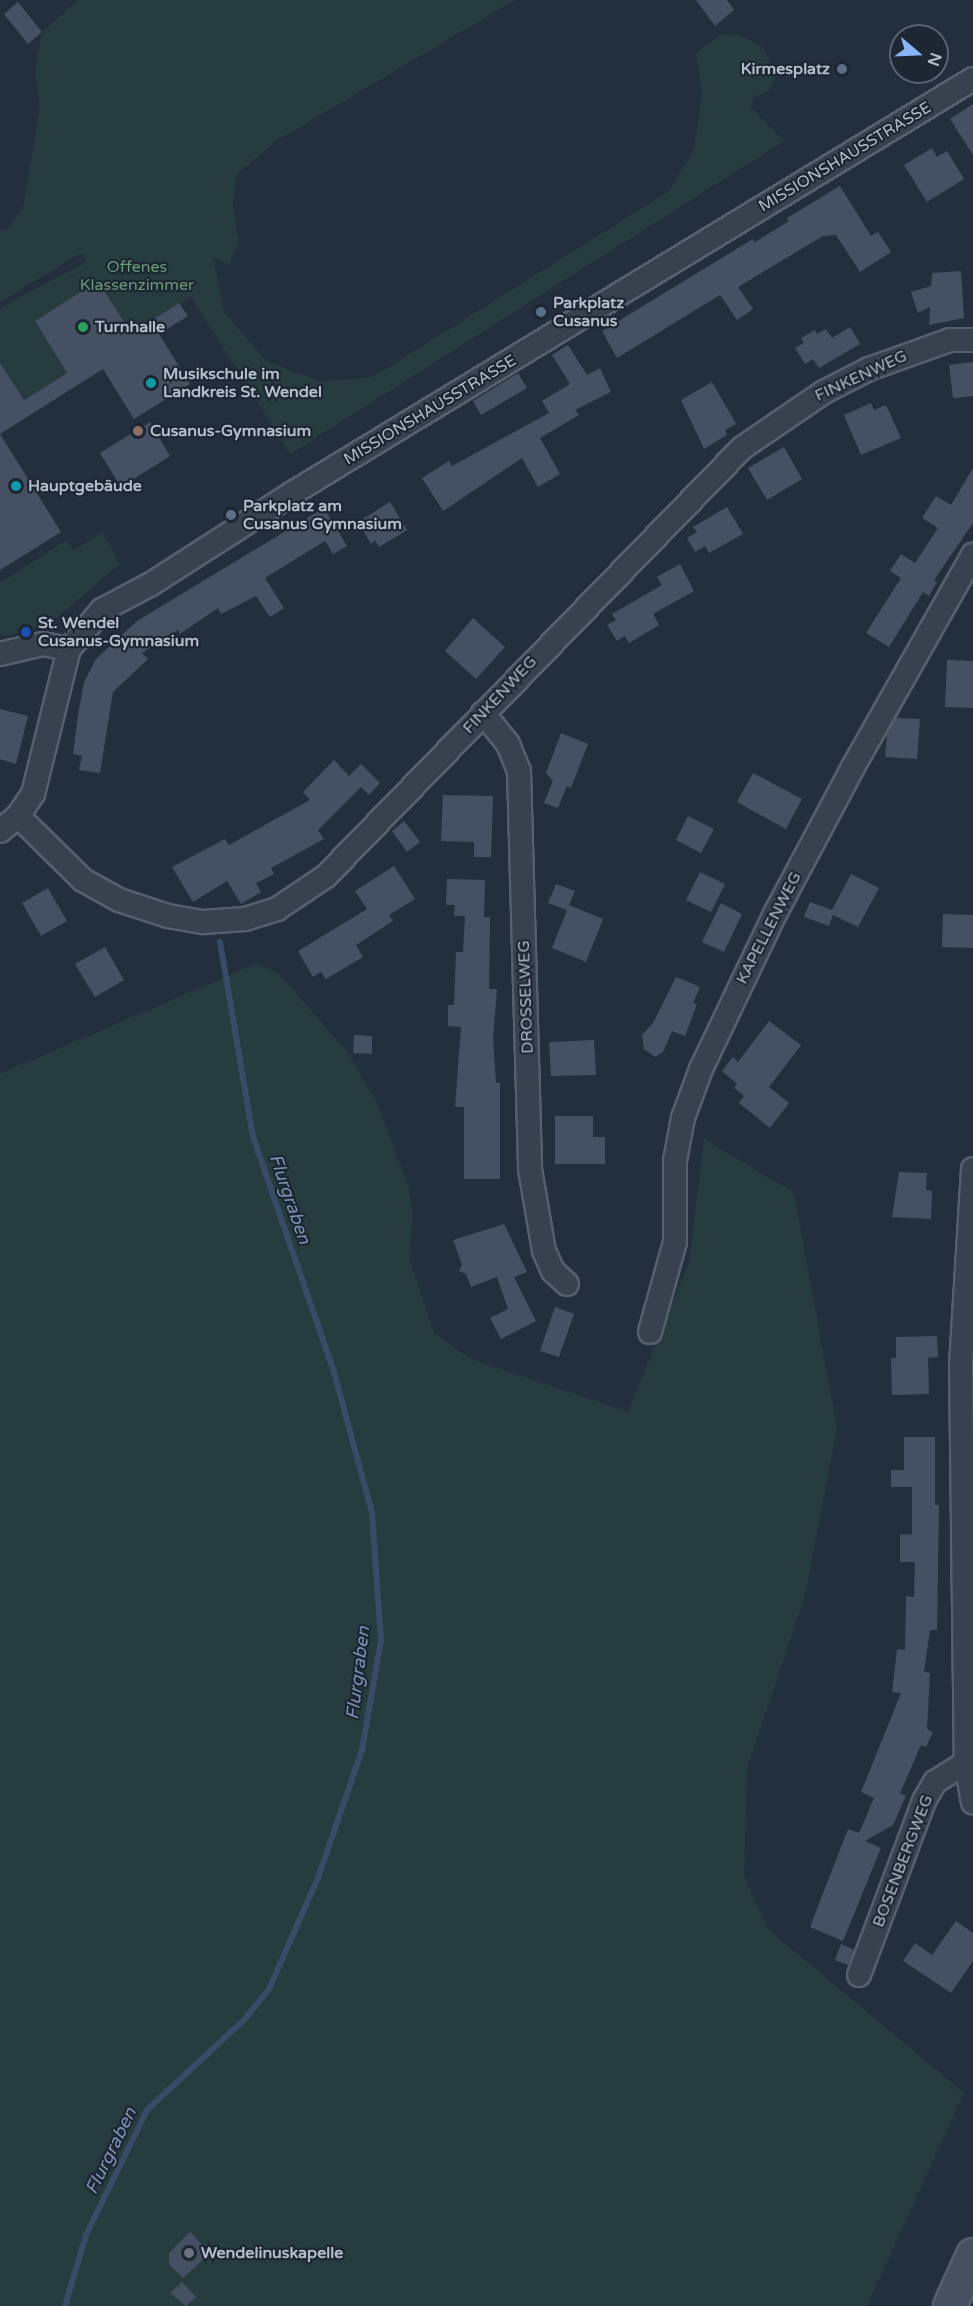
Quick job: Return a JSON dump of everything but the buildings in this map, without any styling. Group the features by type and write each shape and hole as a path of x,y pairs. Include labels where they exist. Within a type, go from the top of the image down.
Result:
{"street":[{"name":"MISSIONSHAUSSTRASSE","path":"0,831 18,816 38,781 69,649 102,610 151,584 291,494 973,79"},
{"name":"FINKENWEG","path":"18,816 83,880 119,900 168,916 203,922 245,919 277,909 326,876 742,448 814,398 869,369 950,340 973,339"},
{"name":"KAPELLENWEG","path":"650,1332 675,1242 675,1161 683,1118 701,1069 776,912 852,767 973,555"},
{"path":"0,654 43,644 69,649"},
{"name":"DROSSELWEG","path":"483,713 508,744 519,771 530,1169 544,1251 553,1271 567,1284"},
{"path":"973,1169 961,1363 966,1763 973,1802"},
{"name":"BOSENBERGWEG","path":"859,1974 924,1801 934,1782 966,1763"},
{"path":"950,2306 973,2255"}],"green space":[{"name":"Offenes Klassenzimmer","path":"78,0 515,0 276,141 236,175 233,206 239,241 229,265 213,258 224,312 266,361 322,382 373,377 669,191 694,150 702,94 696,53 722,34 745,37 763,48 777,75 768,92 754,97 751,107 784,141 290,454 191,296 131,333 98,281 35,321 67,373 23,400 0,363 0,308 87,262 81,253 0,302 0,231 9,228 23,208 40,108 35,72 42,32"},
{"path":"102,532 120,564 49,624 8,636 0,634 0,583 66,540 73,551"},
{"path":"256,964 280,975 347,1052 377,1103 408,1185 413,1214 409,1257 434,1332 470,1359 628,1412 689,1262 704,1139 794,1193 837,1428 805,1596 747,1769 744,1876 768,1929 964,2093 867,2306 0,2306 0,1074"}],"waterway":[{"name":"Flurgraben","path":"65,2306 86,2235 147,2110 244,2020 269,1989 318,1878 362,1750 381,1640 372,1513 334,1372 253,1137 220,942"}],"place":[{"name":"Kirmesplatz","path":"842,69"},
{"name":"Parkplatz Cusanus","path":"541,312"},
{"name":"Turnhalle","path":"83,327"},
{"name":"Musikschule im Landkreis St. Wendel","path":"151,383"},
{"name":"Cusanus-Gymnasium","path":"138,431"},
{"name":"Hauptgebäude","path":"16,486"},
{"name":"Parkplatz am Cusanus Gymnasium","path":"231,515"},
{"name":"St. Wendel Cusanus-Gymnasium","path":"26,632"},
{"name":"Wendelinuskapelle","path":"189,2253"}]}
